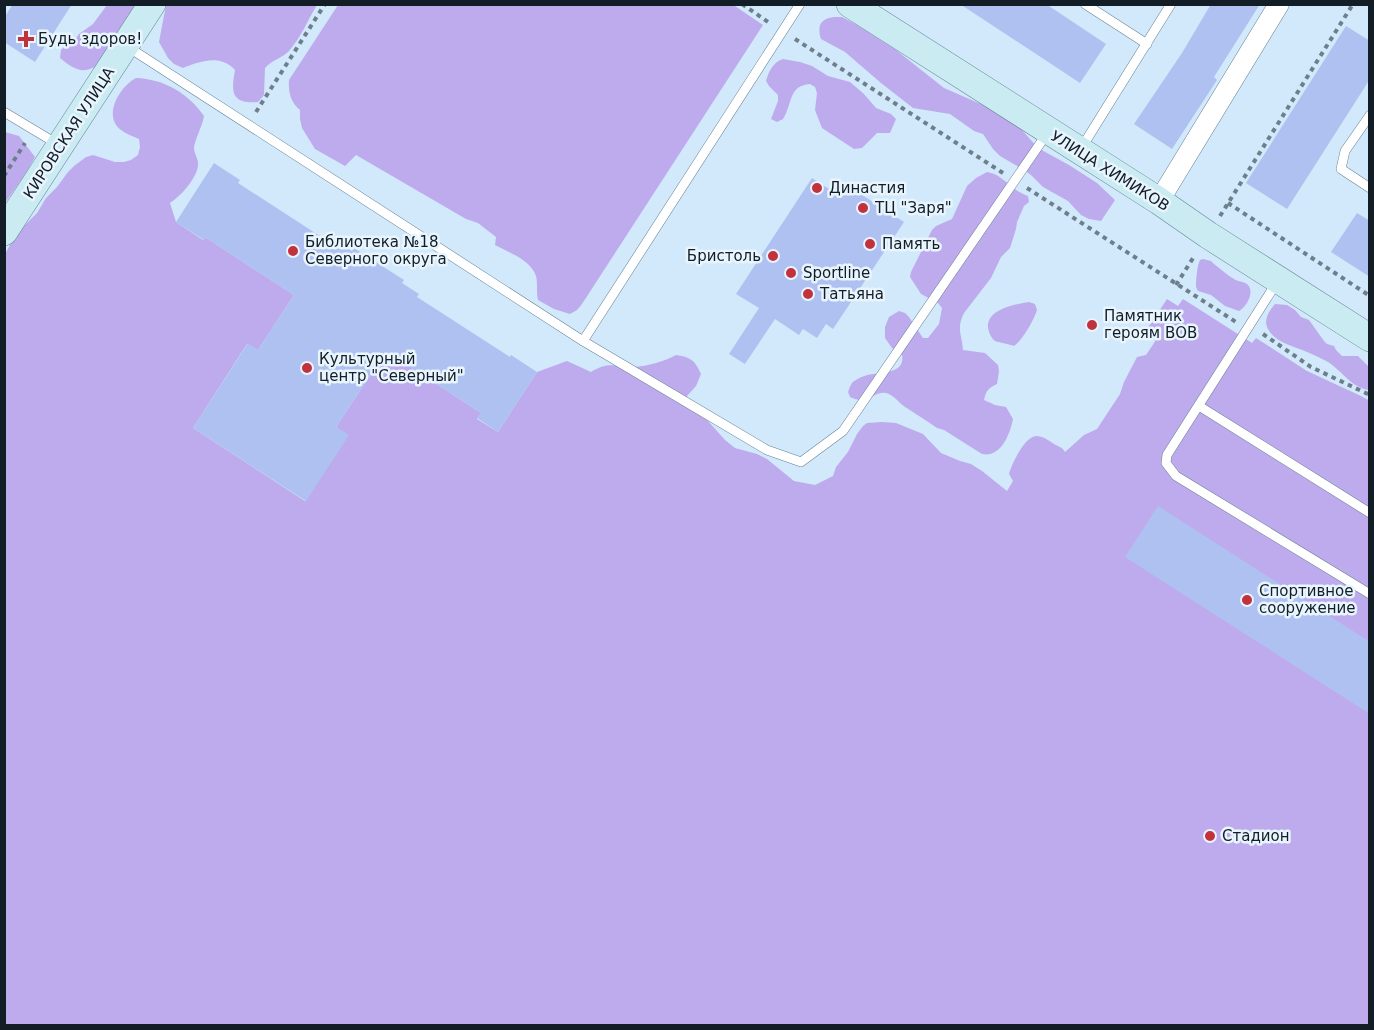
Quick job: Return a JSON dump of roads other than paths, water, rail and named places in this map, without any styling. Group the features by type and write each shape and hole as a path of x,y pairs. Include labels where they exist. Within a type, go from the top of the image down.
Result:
{"street":[{"name":"КИРОВСКАЯ УЛИЦА","path":"4,232 153,4"},
{"name":"УЛИЦА ХИМИКОВ","path":"850,4 1370,338"},
{"path":"1159,201 1279,4"}],"lane":[{"path":"584,341 800,4"},
{"path":"1084,4 1147,44"},
{"path":"1080,151 1171,4"},
{"path":"125,46 584,341 767,450 801,462 843,431 1048,132"},
{"path":"4,112 61,146"},
{"path":"1370,115 1346,151 1341,169 1370,188"},
{"path":"1278,280 1167,455 1166,463 1176,476 1370,594"},
{"path":"1199,406 1370,513"}],"place":[{"name":"Будь здоров!","path":"26,39"},
{"name":"Династия","path":"817,188"},
{"name":"ТЦ \"Заря\"","path":"863,208"},
{"name":"Память","path":"870,244"},
{"name":"Библиотека №18 Северного округа","path":"293,251"},
{"name":"Бристоль","path":"773,256"},
{"name":"Sportline","path":"791,273"},
{"name":"Татьяна","path":"808,294"},
{"name":"Памятник героям ВОВ","path":"1092,325"},
{"name":"Культурный центр \"Северный\"","path":"307,368"},
{"name":"Спортивное сооружение","path":"1247,600"},
{"name":"Стадион","path":"1210,836"}]}
